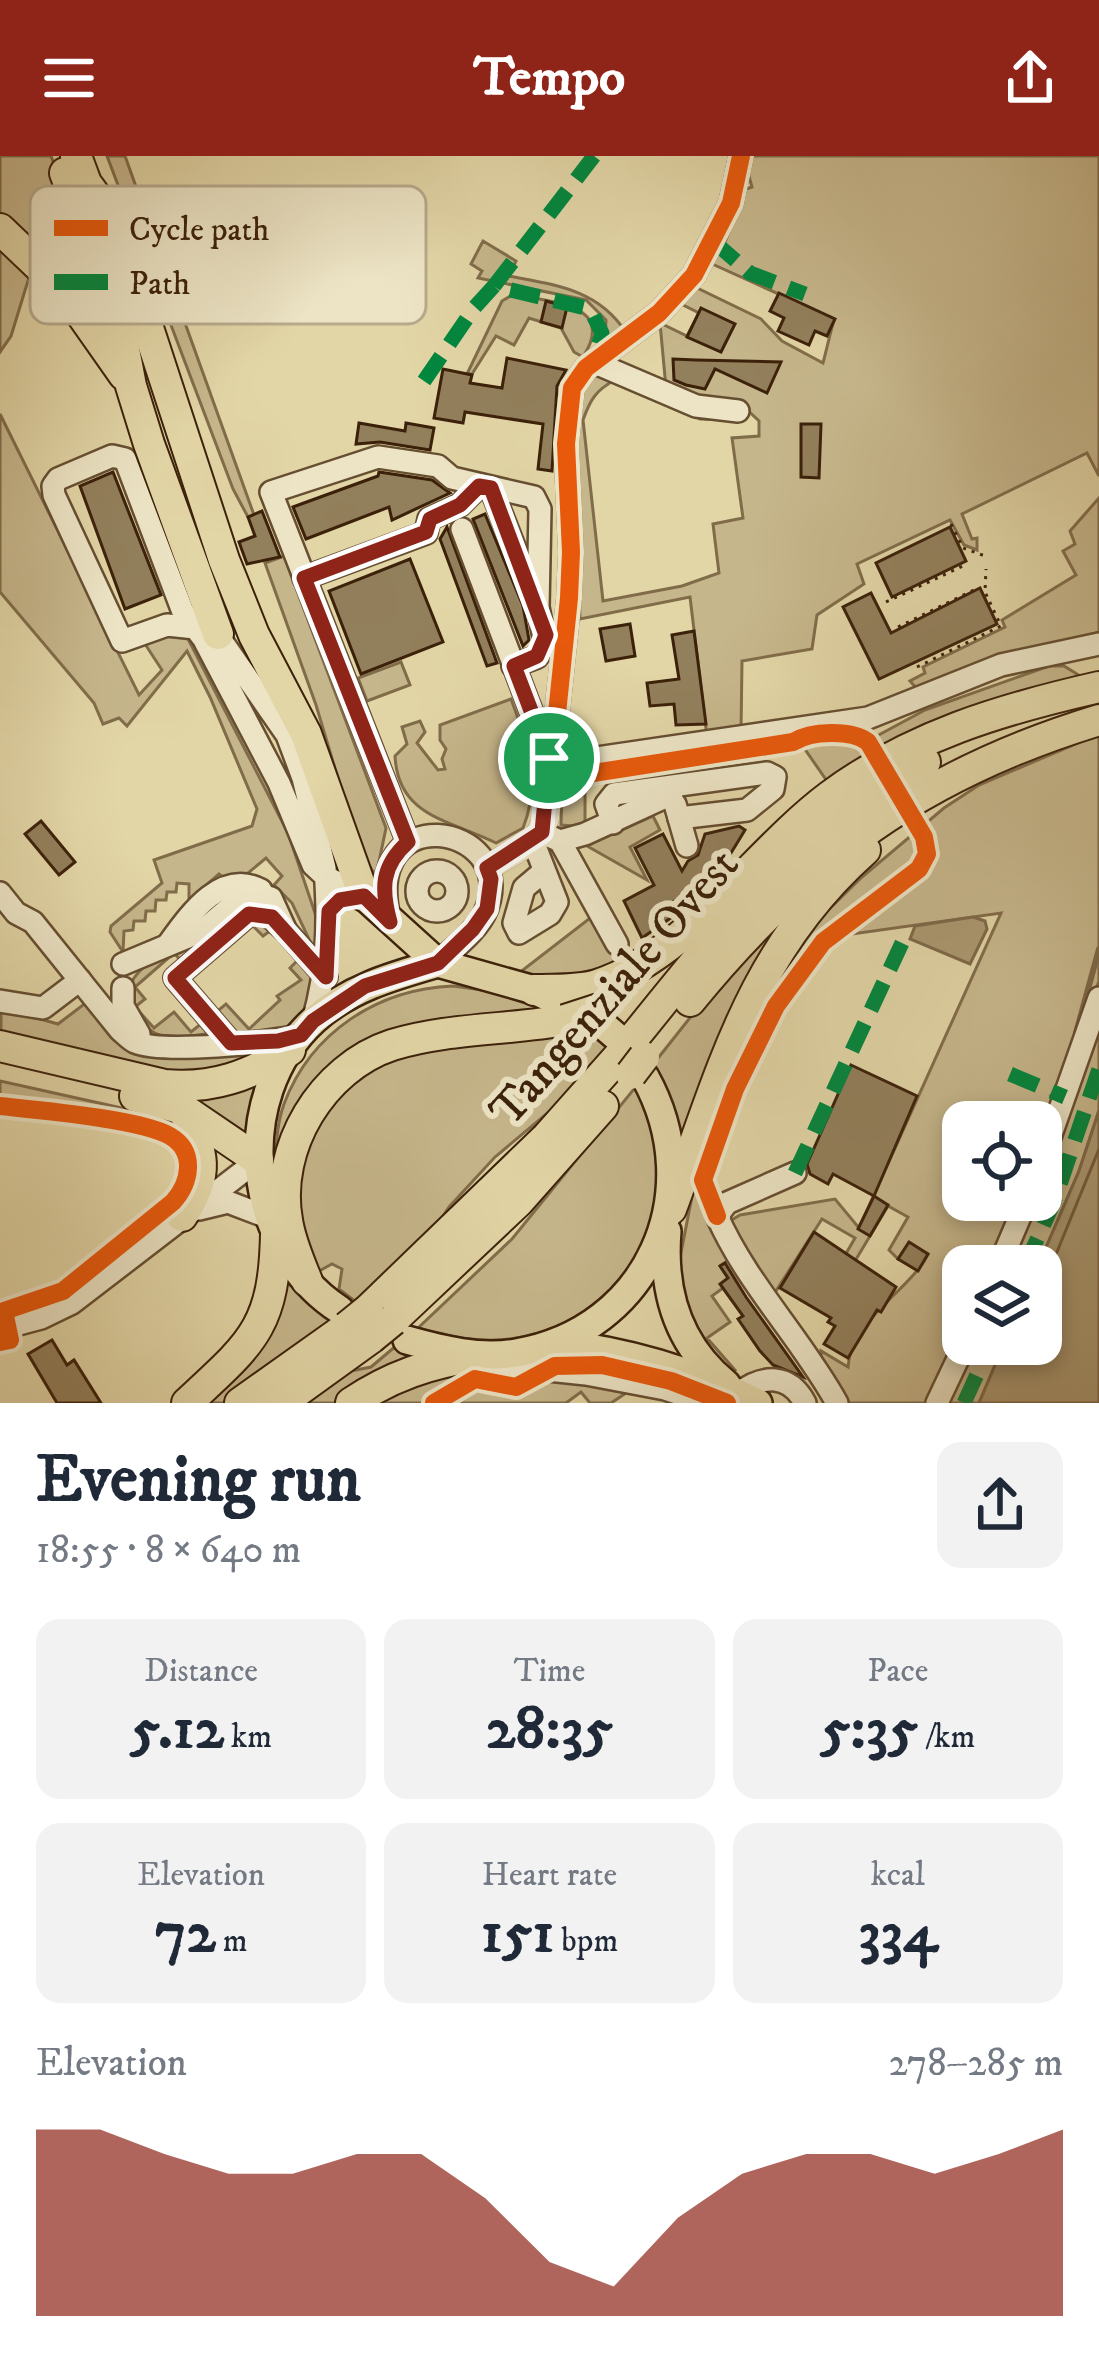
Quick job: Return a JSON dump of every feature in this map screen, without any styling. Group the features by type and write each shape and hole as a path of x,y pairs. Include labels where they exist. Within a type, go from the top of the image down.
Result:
{"highway":[{"path":"58,156 69,186"},
{"path":"76,156 88,186"},
{"path":"97,156 104,186"},
{"path":"0,229 30,258"},
{"path":"87,324 131,386"},
{"path":"119,324 131,386 206,631"},
{"path":"145,324 172,401 218,484 268,623 291,704 364,896"},
{"path":"534,990 592,986 648,958 698,919 831,795 917,743 997,712 1097,687"},
{"name":"Tangenziale Ovest","path":"632,1057 724,926 792,857 909,770 1097,687"},
{"name":"Tangenziale Ovest","path":"281,1403 371,1324 800,881 889,813 991,759 1099,720"},
{"path":"670,1212 724,1054 780,949 848,865 991,759"},
{"path":"308,1281 286,1217 287,1167 307,1116 342,1073 377,1051 412,1040 565,1020 599,1009 679,962 724,926"},
{"path":"0,1046 165,1085 193,1087 253,1073 301,1035"},
{"path":"0,1065 183,1109 258,1160"},
{"path":"182,1216 201,1184 200,1146 183,1109"},
{"path":"187,1403 242,1350 266,1317 274,1286 273,1226"},
{"name":"Tangenziale Ovest","path":"240,1403 371,1324"},
{"path":"351,1403 377,1385 416,1369 477,1355"}],"main road":[{"path":"364,896 438,963 534,990 597,1020 632,1057 670,1141 667,1270 675,1317 702,1361 749,1398"},
{"path":"438,963 365,986 301,1035 262,1115 258,1160 273,1226 308,1281 371,1324 477,1355 515,1353 554,1343 595,1321 632,1286 670,1212"},
{"path":"554,1343 604,1348 749,1398"}],"street":[{"path":"544,872 549,762 569,598 568,418 573,384 593,362 659,314 694,275 731,203 741,156"},
{"path":"593,362 695,406 738,411"},
{"path":"0,893 16,913 33,922 120,1030 137,1042 153,1046 278,1041 301,1035 326,977 329,911 319,834 287,735 230,658 206,631 183,612 125,459 112,456 58,479 54,495 122,641 159,626 206,631"},
{"path":"514,666 537,656 545,643 538,607 538,503 527,494 452,478 438,466 378,457 271,492 403,846 442,875 545,838 613,823 671,790 767,773 777,781 747,810 679,818"},
{"path":"304,578 426,532 430,519 485,487"},
{"path":"485,487 538,607"},
{"path":"462,529 549,762"},
{"path":"549,762 868,718 1001,665 1092,647 1097,687"},
{"path":"671,790 688,847"},
{"path":"390,922 383,884 386,870 403,846 444,835 463,841 483,861 491,879 487,909 438,963"},
{"path":"545,838 617,944"},
{"path":"326,878 364,896"},
{"path":"123,964 169,944 195,923 248,895 271,898 286,931"},
{"path":"329,911 340,900 364,896"},
{"path":"231,1043 175,978 249,914 272,917 326,977"},
{"path":"0,1001 43,1008 80,980"},
{"path":"123,988 129,1022 153,1046"},
{"path":"1062,1103 1099,998"},
{"path":"0,1329 71,1304 258,1160"},
{"path":"796,1173 727,1203 717,1216 837,1403"},
{"path":"182,1216 228,1202 273,1226"},
{"path":"477,1355 511,1374 548,1370 586,1374 665,1389 707,1403"},
{"path":"937,1403 955,1365"},
{"path":"749,1398 760,1379 773,1378 795,1390 805,1403"}],"path":[{"path":"950,524 963,548 985,556"},
{"path":"886,602 965,565"},
{"path":"917,667 1001,626 985,592 986,569"},
{"path":"898,627 977,588"}],"shaded area":[{"path":"0,156 51,156 62,186 30,186 30,241 0,219"},
{"path":"107,156 125,156 136,186 118,186"},
{"path":"751,156 1099,156 1099,476 1087,453 962,514 972,539 977,538 977,550 964,545 950,520 857,564 864,584 817,615 812,649 742,661 741,731 707,737 690,597 580,619 574,401 594,371 730,420 700,419 615,380 594,396 583,420 603,601 682,586 719,573 713,524 743,518 732,438 759,436 759,421 743,406 709,405 666,388 660,323 687,336 699,313 677,302 695,287 761,319 782,341 823,363 834,319 710,263 725,242 746,189 752,187"},
{"path":"483,241 516,261 509,276 559,286 588,298 625,331 605,344 606,320 586,300 478,278 482,271 471,264"},
{"path":"0,243 30,274 11,336 0,352"},
{"path":"514,294 562,304 586,316 592,326 583,357 574,352 561,328 529,318 514,345 496,336 472,374 467,374 502,301"},
{"path":"171,324 185,324 254,515 248,517"},
{"path":"0,414 139,695 162,670 145,644 157,632 184,631 288,833 321,936 315,952 292,903 274,885 282,876 266,858 242,878 226,880 219,874 189,900 189,884 177,883 176,892 167,892 166,900 156,900 155,911 146,911 145,921 134,921 133,930 124,931 123,952 110,932 111,926 162,883 154,860 252,826 257,809 187,651 127,726 119,718 103,724 94,703 0,592"},
{"path":"1099,498 1099,632 919,691 910,681 925,673 923,667 1005,627 1002,620 1076,575 1063,551 1075,544 1070,531"},
{"path":"284,556 386,828 377,871 373,872 359,848 316,705 265,563"},
{"path":"401,662 410,685 367,701 358,678"},
{"path":"1049,666 1064,666 1085,679 883,748 875,737 925,710"},
{"path":"511,699 527,747 532,794 523,828 496,843 416,804 398,776 395,756 407,744 402,727 420,721 425,732 417,743 438,770 445,769 440,725"},
{"path":"1099,734 1099,981 1058,1094 1051,1096 1054,1101 942,1101 942,1221 1013,1221 1002,1245 942,1245 942,1365 949,1365 931,1403 846,1403 821,1351 848,1367 859,1334 919,1268 928,1254 909,1243 898,1259 889,1250 908,1217 888,1206 855,1261 844,1257 855,1238 822,1219 774,1294 749,1260 730,1221 740,1215 835,1199 859,1228 1001,913 838,936 935,862 936,843 927,836 921,840 922,854 913,870 837,922 786,980 740,1069 699,1188 732,1258 720,1266 728,1278 712,1296 730,1322 707,1338 735,1370 728,1374 700,1347 679,1288 679,1263 695,1181 730,1062 812,926 862,877 979,785"},
{"path":"805,737 860,740 870,756 829,784 802,745"},
{"path":"585,779 585,827 561,825 562,785"},
{"path":"653,816 660,830 630,847 647,880 587,846"},
{"path":"805,889 684,1142 670,1101 651,1067 727,971"},
{"path":"594,915 618,963 560,979 519,973"},
{"path":"250,923 274,926 317,976 300,1017 282,1028 239,1035 215,1013 226,1004 249,1029 280,1000 277,996 301,980 290,968 300,958 274,928 263,936"},
{"path":"215,927 184,964 174,953 135,987 145,999 135,1007 154,1028 174,1012 191,1032 202,1023 212,1033 175,1037 155,1033 140,1018 134,1005 132,981 160,955"},
{"path":"453,986 490,991 554,1013 365,1048 276,1180 281,1113 311,1056 350,1019 374,1006 425,989"},
{"path":"87,1002 132,1050 143,1055 240,1050 253,1051 258,1061 180,1074 1,1035 1,1008 58,1024"},
{"path":"1099,1011 1099,1110 1062,1210 1062,1121"},
{"path":"578,1026 614,1049 569,1095 495,1157 449,1207 429,1238 356,1302 339,1289 342,1269 332,1264 319,1271 300,1227 296,1195 301,1163 333,1098 354,1079 412,1053"},
{"path":"259,1078 249,1110 247,1142 188,1095"},
{"path":"0,1081 162,1117 179,1129 186,1147 158,1124 0,1098"},
{"path":"638,1084 660,1155 660,1188 640,1250 621,1277 572,1319 542,1332 486,1340 418,1328 512,1239"},
{"path":"1025,1221 1057,1221 1047,1245 1016,1245"},
{"path":"281,1268 334,1319 223,1403 197,1403"},
{"path":"397,1345 426,1357 341,1403 302,1403 346,1372 371,1367"},
{"path":"963,1365 995,1365 979,1403 946,1403"},
{"path":"476,1371 424,1403 368,1403 401,1382"},
{"path":"552,1378 629,1391 611,1403 590,1403 581,1392 566,1403 443,1403 470,1386 517,1395"}],"water":[{"path":"973,917 985,921 987,929 970,964 910,939 915,926"},
{"path":"1099,1111 1099,1403 979,1403 995,1365 1062,1365 1062,1245 1047,1245 1057,1221 1062,1221"}],"building":[{"path":"779,293 835,319 827,336 815,331 809,345 778,331 784,318 770,311"},
{"path":"546,301 567,307 562,328 541,322"},
{"path":"701,308 735,324 721,352 687,337"},
{"path":"507,358 566,370 557,386 552,471 538,469 543,424 465,412 463,423 434,418 443,369 472,375 470,383 502,388"},
{"path":"673,359 781,362 767,393 715,369 705,389 686,385 674,380"},
{"path":"359,423 405,431 406,423 434,428 430,450 380,442 356,444"},
{"path":"801,424 821,424 819,478 801,477"},
{"path":"113,472 161,595 125,609 80,486"},
{"path":"379,472 432,480 450,493 392,520 389,507 306,539 293,507"},
{"path":"262,511 280,557 247,564 239,542 255,536 248,517"},
{"path":"485,514 523,606 529,640 523,646 473,519"},
{"path":"447,527 497,663 487,666 440,539"},
{"path":"950,527 966,561 892,597 876,563"},
{"path":"410,559 443,642 361,674 329,591"},
{"path":"980,588 997,624 879,679 843,607 871,593 891,633"},
{"path":"630,624 635,656 606,661 600,629"},
{"path":"694,631 706,724 676,725 674,704 650,706 647,683 679,679 672,635"},
{"path":"41,821 75,862 59,875 25,834"},
{"path":"739,826 745,830 717,876 696,895 691,892 669,904 675,915 642,938 624,901 654,885 635,848 663,834 682,871 698,855 705,834"},
{"path":"851,1065 917,1096 874,1196 833,1174 828,1184 810,1174 807,1164"},
{"path":"874,1196 888,1205 870,1236 858,1229"},
{"path":"814,1232 896,1287 848,1358 824,1344 835,1326 828,1322 831,1318 780,1288"},
{"path":"909,1242 928,1254 918,1271 898,1259"},
{"path":"725,1263 803,1377 773,1365 738,1319 743,1316 720,1284 728,1278 720,1266"},
{"path":"52,1340 67,1365 74,1360 101,1403 57,1403 28,1354"}],"waterway":[{"path":"1076,1033 1099,949"}],"marked path":[{"path":"494,286 594,156"},
{"path":"713,241 750,273 805,294"},
{"path":"424,381 494,286 590,309 602,333 595,357"},
{"path":"795,1173 902,943"},
{"path":"1035,1245 1099,1069"},
{"path":"1010,1074 1065,1097"},
{"path":"964,1403 981,1365"}],"cycle path":[{"path":"487,868 536,839 546,819 569,598 566,444 572,388 586,368 659,313 694,275 731,203 741,156"},
{"path":"548,780 842,733 868,742 924,837 927,854 919,869 823,942 776,1006 735,1089 703,1180 717,1216"},
{"path":"0,1106 156,1130 179,1143 188,1168 184,1186 173,1202 63,1291 4,1311 10,1340 0,1342"},
{"path":"434,1403 475,1379 516,1387 555,1366 602,1365 671,1381 727,1403"}],"route":[{"path":"479,486 491,488 543,623 545,643 537,656 514,666 549,758 542,832 487,868 491,879 487,909 438,963 365,986 313,1021 301,1035 278,1041 231,1043 175,978 249,914 272,917 326,977 329,911 334,905 364,896 390,922 383,898 386,870 408,842 304,578 426,532 430,519 460,505 479,486"}]}
